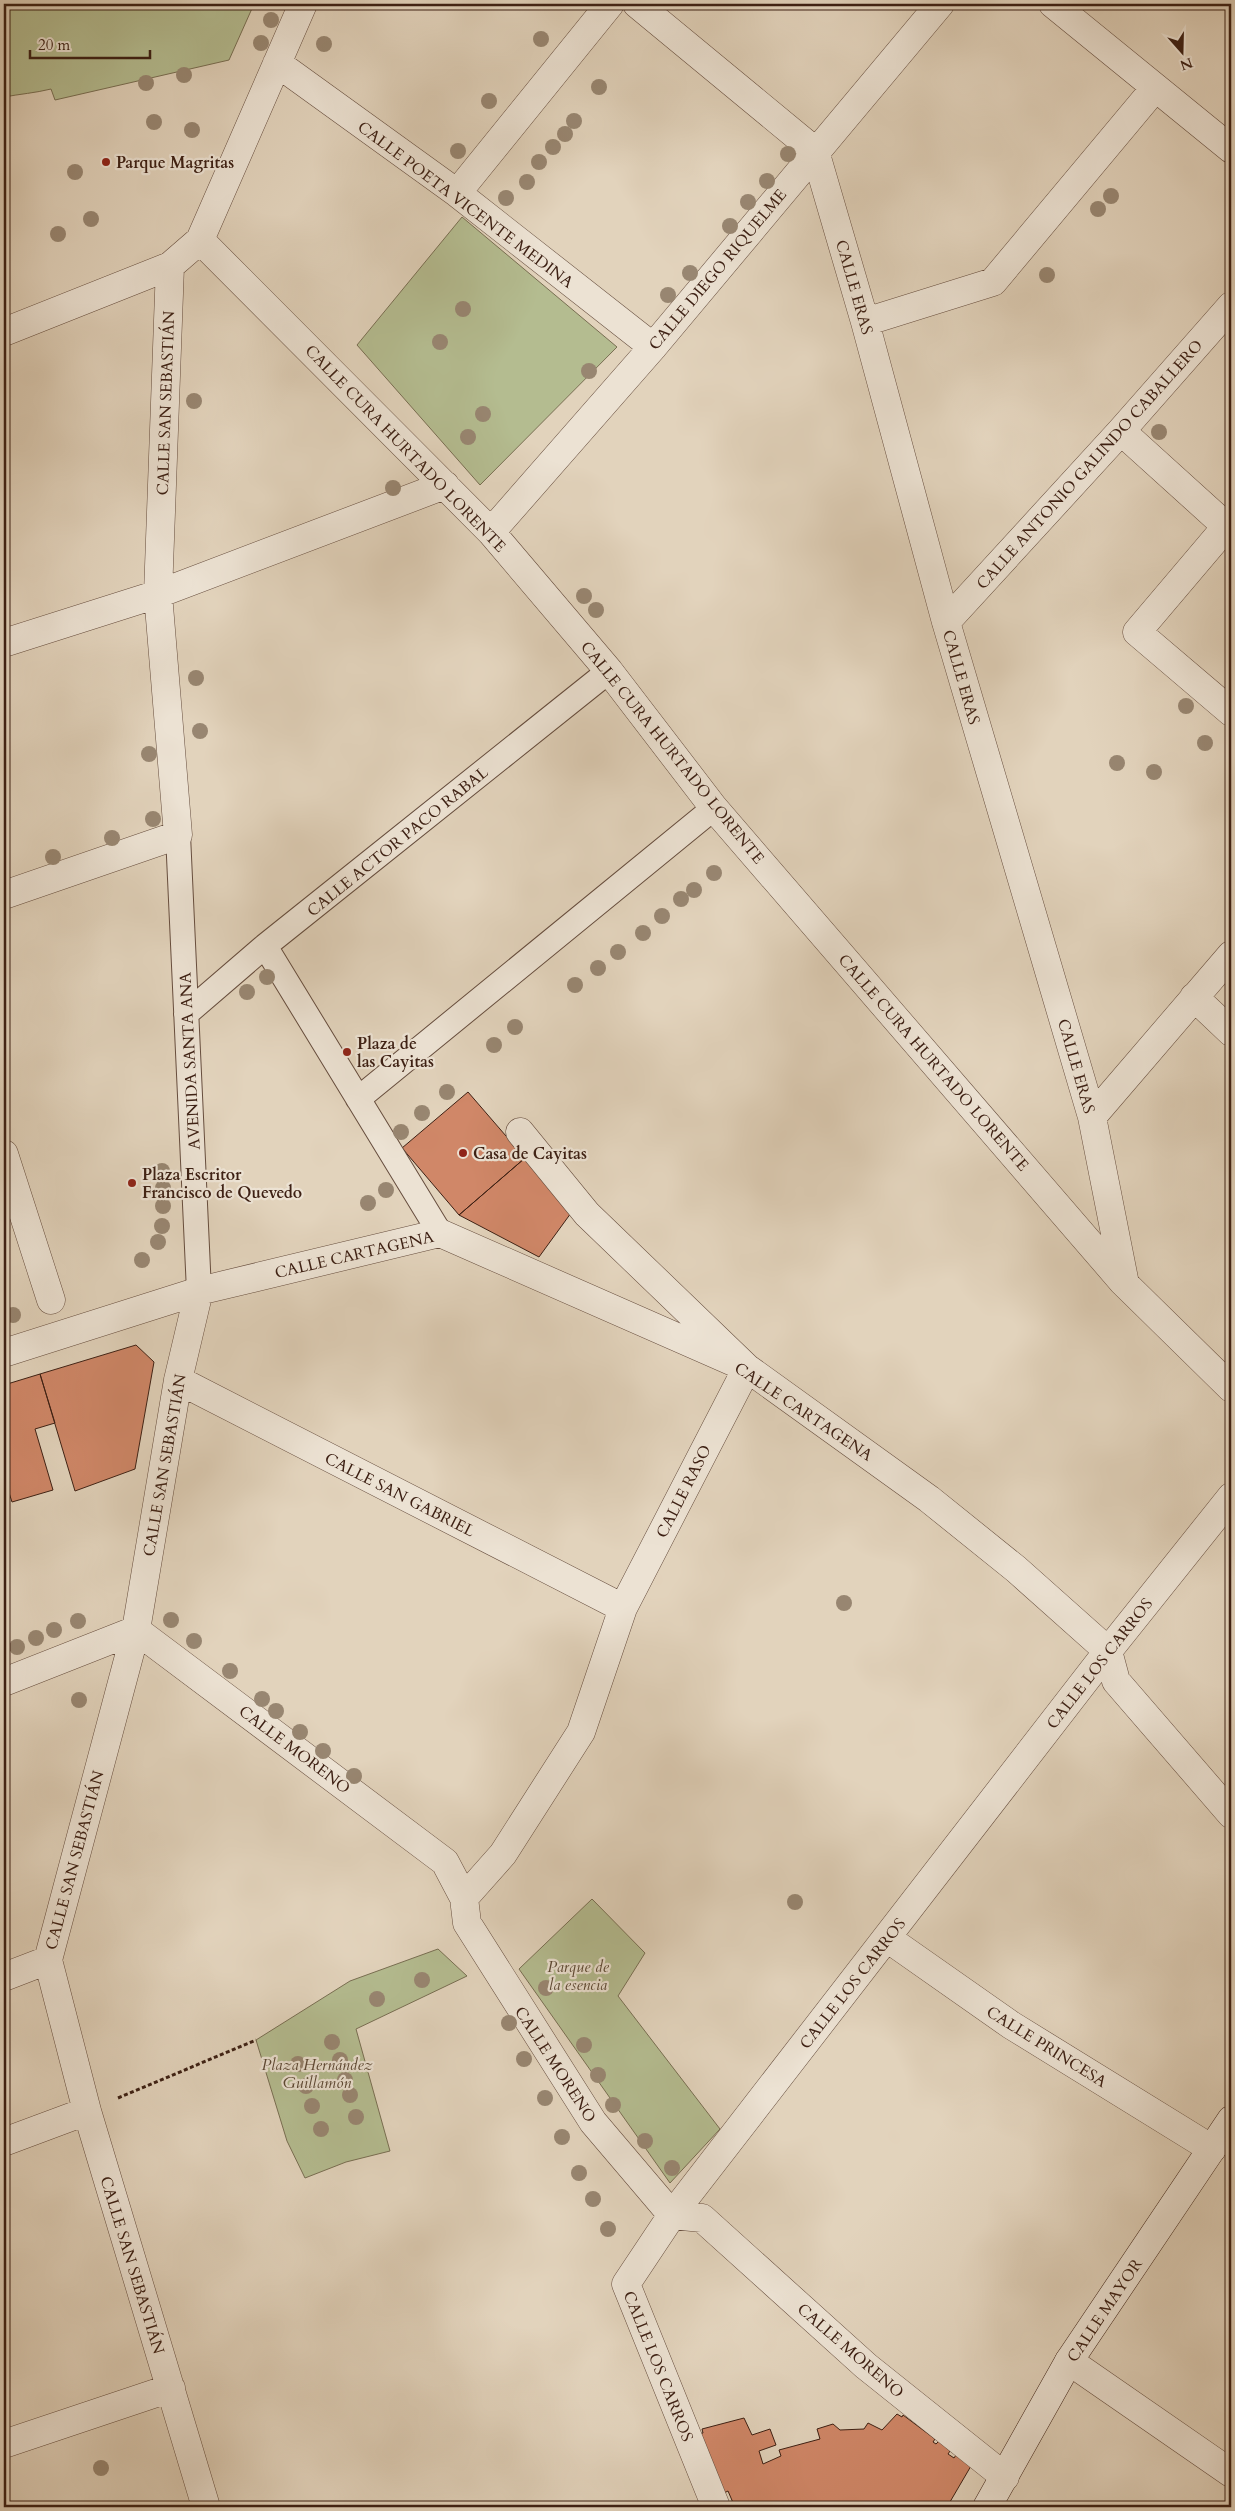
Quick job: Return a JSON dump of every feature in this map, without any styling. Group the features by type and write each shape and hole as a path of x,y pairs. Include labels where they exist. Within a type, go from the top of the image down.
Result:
{"street":[{"path":"4,332 170,266 200,240 303,4"},
{"path":"457,194 610,4"},
{"path":"637,4 815,151"},
{"name":"CALLE DIEGO RIQUELME","path":"490,532 653,348 815,151 940,4"},
{"path":"1053,4 1231,149"},
{"name":"CALLE POETA VICENTE MEDINA","path":"277,63 457,194 653,348"},
{"path":"865,322 993,282 1155,88"},
{"name":"CALLE ERAS","path":"815,151 865,322 946,622 1092,1117 1125,1284"},
{"name":"CALLE CURA HURTADO LORENTE","path":"200,240 490,532 609,670 714,808 1125,1284"},
{"name":"CALLE SAN SEBASTIÁN","path":"170,266 158,594 178,835"},
{"name":"CALLE ANTONIO GALINDO CABALLERO","path":"946,622 1121,431 1231,306"},
{"path":"1121,431 1229,524 1137,632 1231,712"},
{"path":"4,643 158,594 445,485"},
{"name":"CALLE ACTOR PACO RABAL","path":"186,1014 265,946 609,670"},
{"path":"358,1099 714,808"},
{"path":"4,895 178,835"},
{"name":"AVENIDA SANTA ANA","path":"178,835 200,1291"},
{"path":"265,946 440,1233"},
{"path":"1092,1117 1231,955"},
{"path":"1194,997 1231,1032"},
{"path":"520,1132 587,1214 747,1368"},
{"path":"4,1154 51,1300"},
{"name":"CALLE CARTAGENA","path":"200,1291 440,1233 747,1368 936,1505 1016,1569 1108,1651"},
{"path":"1125,1284 1231,1388"},
{"path":"4,1353 200,1291"},
{"name":"CALLE SAN SEBASTIÁN","path":"200,1291 178,1380 136,1630 48,1960 87,2111 206,2507"},
{"name":"CALLE RASO","path":"464,1898 503,1854 581,1732 623,1608 747,1368"},
{"name":"CALLE SAN GABRIEL","path":"178,1380 623,1608"},
{"name":"CALLE LOS CARROS","path":"716,2507 626,2284 672,2215 1108,1651 1231,1497"},
{"path":"4,1682 136,1630"},
{"name":"CALLE MORENO","path":"136,1630 445,1862 464,1898 467,1923 592,2122 672,2215 702,2218 866,2366 1004,2477"},
{"path":"1108,1651 1116,1681 1231,1814"},
{"name":"CALLE PRINCESA","path":"887,1938 1011,2026 1223,2137"},
{"path":"4,1977 48,1960"},
{"path":"4,2142 87,2111"},
{"name":"CALLE MAYOR","path":"987,2507 1069,2361 1223,2137"},
{"path":"1069,2361 1231,2473"},
{"path":"4,2444 171,2388"}],"path":[{"path":"87,2111 256,2040"}],"green space":[{"path":"4,4 254,4 229,60 55,100 51,89 4,97"},
{"path":"462,217 617,347 480,485 357,345"},
{"name":"Parque de la esencia","path":"592,1899 645,1953 618,1996 720,2129 670,2183 519,1969"},
{"name":"Plaza Hernández Guillamón","path":"438,1949 467,1976 356,2029 390,2151 346,2162 305,2178 287,2141 256,2040 350,1981"}],"building":[{"name":"Casa de Cayitas","path":"468,1092 525,1158 459,1215 402,1148"},
{"path":"525,1158 571,1213 539,1257 459,1215"},
{"path":"136,1345 154,1362 135,1469 75,1491 40,1374"},
{"path":"40,1374 55,1423 35,1429 53,1490 12,1502 4,1477 4,1385"},
{"path":"897,2414 902,2417 903,2415 935,2439 933,2442 936,2444 939,2441 950,2451 948,2454 954,2458 956,2455 971,2466 947,2507 729,2507 734,2505 728,2491 724,2493 699,2434 703,2433 702,2429 744,2418 752,2435 770,2429 776,2445 759,2451 763,2464 781,2456 779,2450 820,2439 817,2429 833,2424 840,2430 864,2429 868,2423 882,2430"}],"place":[{"name":"Parque Magritas","path":"106,162"},
{"name":"Plaza de las Cayitas","path":"347,1052"},
{"name":"Casa de Cayitas","path":"463,1153"},
{"name":"Plaza Escritor Francisco de Quevedo","path":"132,1183"}]}
